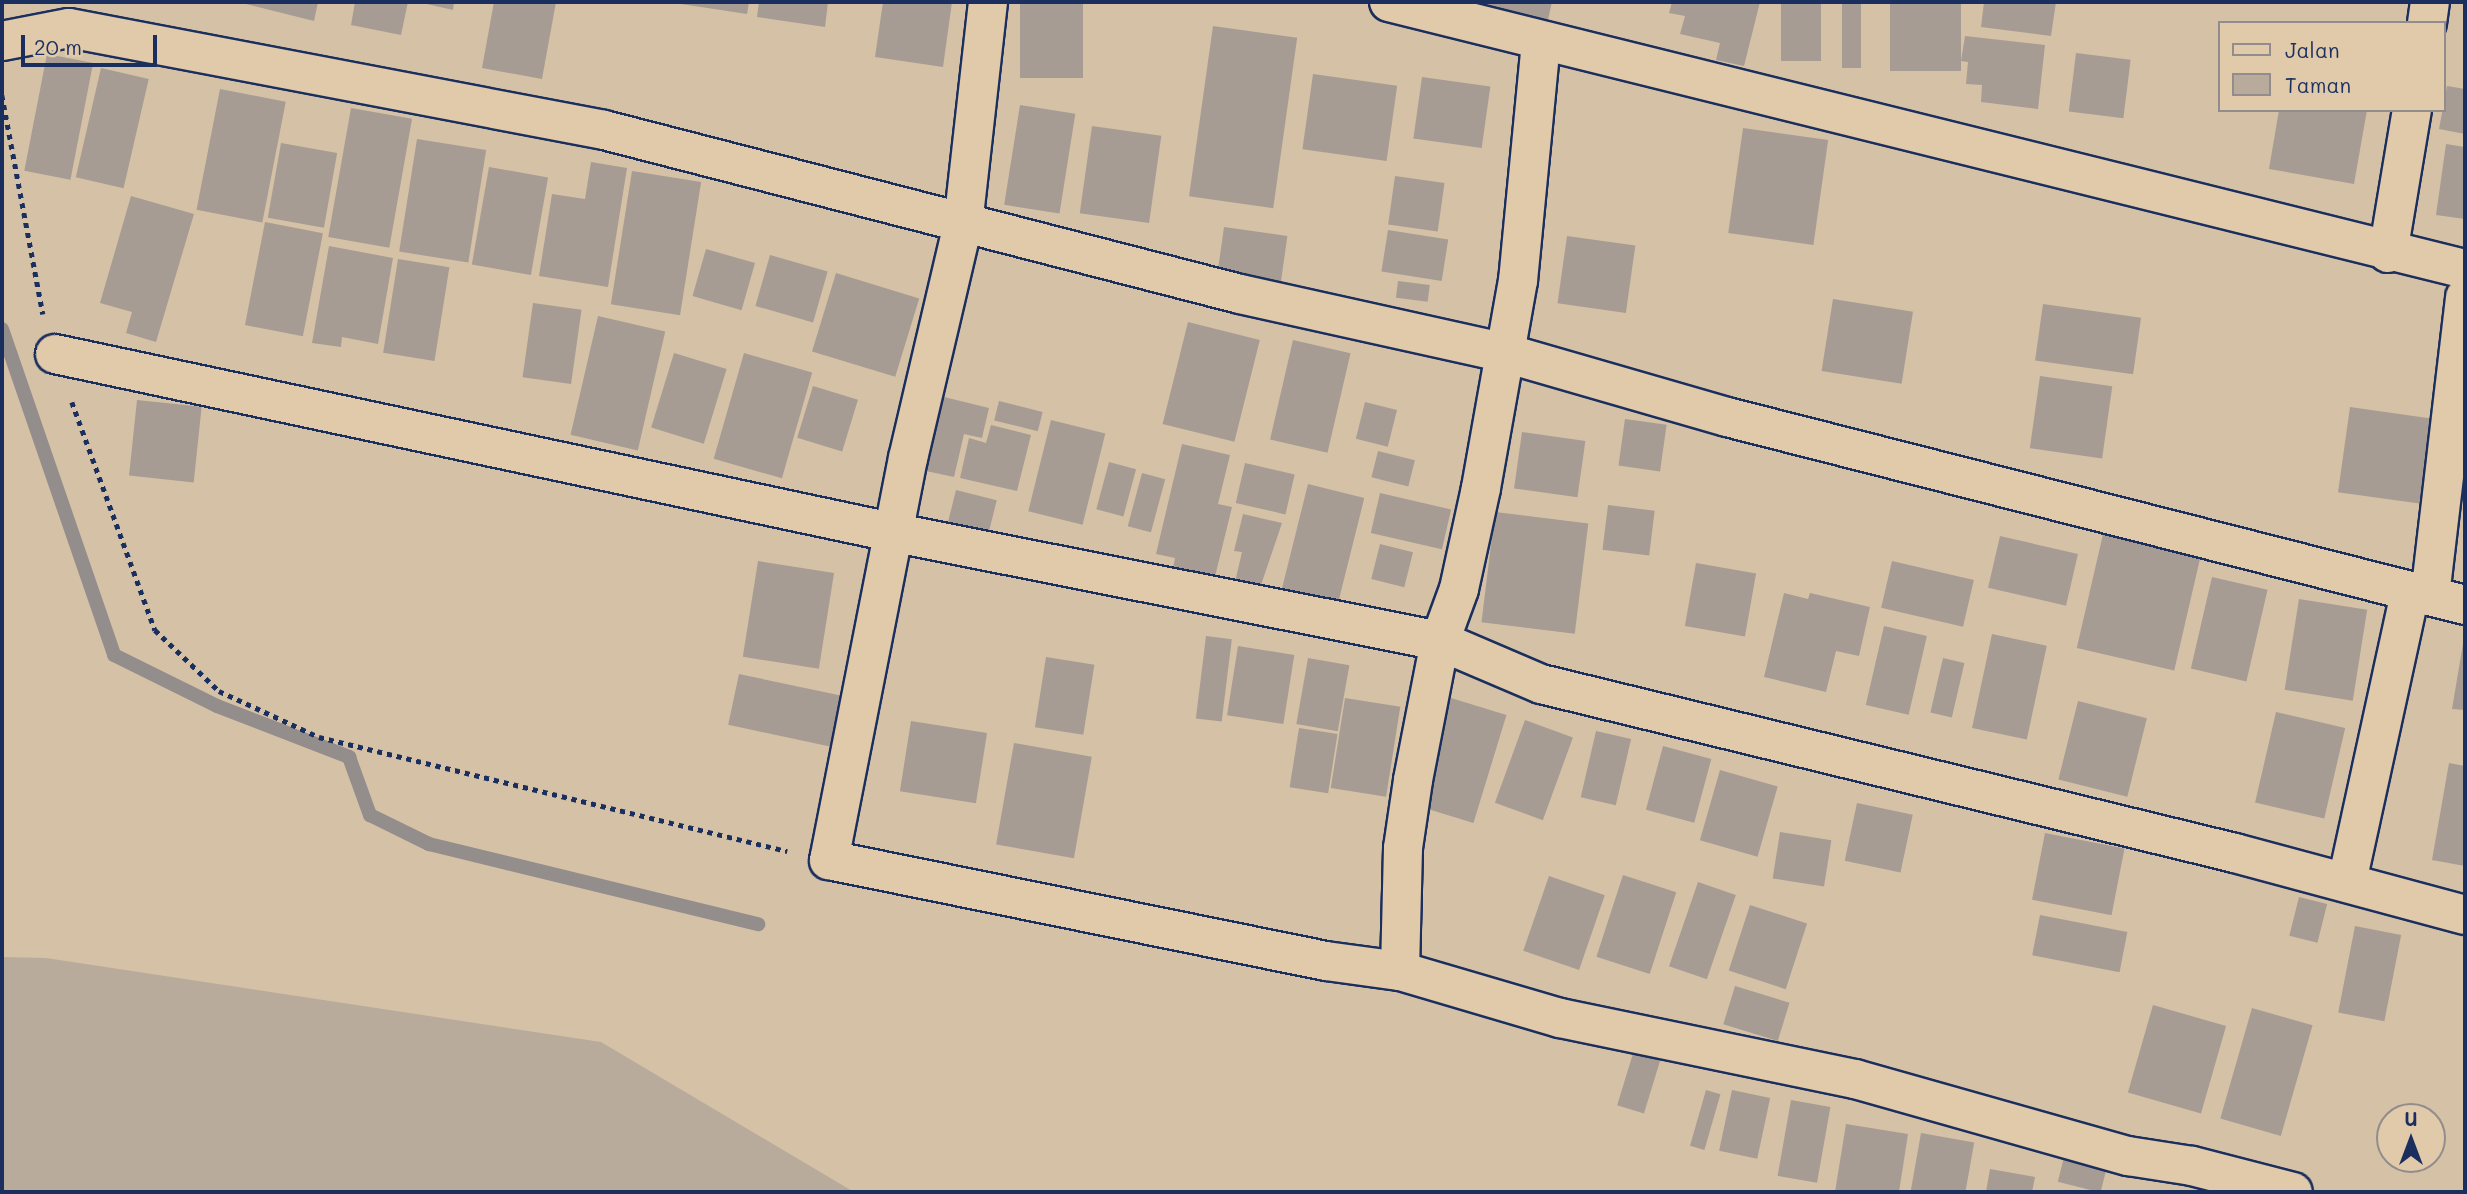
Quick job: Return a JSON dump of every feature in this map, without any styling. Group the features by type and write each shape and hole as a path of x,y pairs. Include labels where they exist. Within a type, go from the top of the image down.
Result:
{"street":[{"path":"988,2 963,224 908,458 896,533 829,860 1326,961 1400,971 1560,1018 1856,1079 2128,1156 2192,1166 2293,1192"},
{"path":"1390,2 1455,9 1541,41 2388,253 2465,269"},
{"path":"2427,21 2430,2"},
{"path":"2,41 68,28 604,130 1240,294 1502,352 1727,417 2435,598"},
{"path":"1400,971 1403,848 1440,641 1459,589 1481,488 1502,352 1518,281 1541,41"},
{"path":"2388,253 2412,112"},
{"path":"2347,882 2435,598 2465,297"},
{"path":"55,354 896,533 1440,641 1541,684 2347,882 2465,915"}],"path":[{"path":"219,691 319,737 712,836 829,860"}],"green space":[{"path":"2,957 46,958 601,1042 854,1192 2,1192"}],"building":[{"path":"238,2 318,2 314,21"},
{"path":"355,2 408,2 401,35 351,25"},
{"path":"418,2 454,2 453,10"},
{"path":"494,2 556,2 542,79 482,68"},
{"path":"668,2 749,2 747,14"},
{"path":"759,2 828,2 825,27 757,17"},
{"path":"883,2 952,2 943,67 875,57"},
{"path":"1020,2 1083,2 1083,78 1020,78"},
{"path":"1470,2 1552,2 1547,24 1469,7"},
{"path":"1672,2 1760,2 1744,66 1716,60 1720,43 1680,34 1685,16 1669,13"},
{"path":"1781,2 1821,2 1821,61 1781,61"},
{"path":"1842,2 1861,2 1861,68 1842,68"},
{"path":"1890,2 1961,2 1961,71 1890,71"},
{"path":"1984,2 2056,2 2051,36 1981,27"},
{"path":"1213,26 1297,38 1273,208 1189,196"},
{"path":"1965,36 2045,45 2038,109 1981,102 1982,85 1966,84 1968,62 1961,61"},
{"path":"2076,53 2131,60 2123,118 2069,112"},
{"path":"47,54 93,63 70,180 24,171"},
{"path":"101,68 149,79 124,188 76,177"},
{"path":"1313,74 1397,86 1387,161 1302,149"},
{"path":"1422,77 1490,87 1482,148 1413,138"},
{"path":"2447,86 2465,89 2465,134 2439,129 2442,112 2446,112"},
{"path":"220,89 286,102 262,223 197,210"},
{"path":"1020,105 1075,114 1060,214 1004,205"},
{"path":"351,108 412,119 389,248 328,237"},
{"path":"2279,112 2367,112 2354,184 2269,169"},
{"path":"1092,126 1161,136 1149,223 1080,213"},
{"path":"1743,128 1828,140 1813,245 1728,233"},
{"path":"417,139 486,150 468,263 399,252"},
{"path":"281,143 337,153 324,228 268,218"},
{"path":"2446,144 2465,147 2465,219 2436,215"},
{"path":"591,162 627,168 608,287 539,276 552,194 585,199"},
{"path":"489,167 548,177 531,275 472,264"},
{"path":"632,171 701,182 680,315 611,304"},
{"path":"1395,176 1445,183 1438,231 1388,225"},
{"path":"131,196 194,214 156,342 126,333 132,312 100,303"},
{"path":"265,222 323,233 303,336 245,325"},
{"path":"1224,227 1287,236 1280,288 1217,279"},
{"path":"1388,230 1448,240 1442,281 1381,271"},
{"path":"1567,236 1635,246 1626,313 1558,303"},
{"path":"329,246 393,258 378,344 342,337 341,347 312,343"},
{"path":"706,249 755,263 742,310 692,296"},
{"path":"770,255 828,272 813,322 755,306"},
{"path":"398,259 449,267 434,361 383,353"},
{"path":"836,273 919,298 895,377 812,351"},
{"path":"1398,281 1430,285 1428,302 1396,298"},
{"path":"1833,299 1913,312 1902,384 1822,371"},
{"path":"533,303 582,310 571,384 523,377"},
{"path":"2043,304 2141,318 2133,374 2035,360"},
{"path":"598,316 665,332 638,450 571,435"},
{"path":"1188,322 1260,340 1234,442 1163,424"},
{"path":"1293,340 1350,353 1328,453 1270,439"},
{"path":"674,353 727,369 704,444 651,428"},
{"path":"744,353 812,373 782,478 714,459"},
{"path":"2040,376 2112,386 2102,458 2030,448"},
{"path":"813,386 858,400 842,451 797,438"},
{"path":"944,397 989,408 982,438 964,434 954,477 926,471"},
{"path":"137,400 202,407 194,482 129,476"},
{"path":"999,401 1043,412 1038,431 994,420"},
{"path":"1365,402 1397,410 1388,447 1356,439"},
{"path":"2350,407 2431,418 2419,504 2338,492"},
{"path":"1625,419 1667,425 1660,471 1618,466"},
{"path":"1051,420 1105,434 1083,525 1028,511"},
{"path":"991,425 1031,435 1017,491 960,478 969,438 986,443"},
{"path":"1522,432 1585,441 1577,497 1514,488"},
{"path":"1182,444 1230,455 1218,504 1232,507 1212,589 1171,579 1175,558 1156,554"},
{"path":"1378,451 1415,460 1408,486 1371,477"},
{"path":"1109,462 1136,469 1123,517 1096,509"},
{"path":"1245,463 1295,474 1285,514 1236,503"},
{"path":"1142,473 1165,479 1151,532 1128,526"},
{"path":"1308,484 1364,498 1337,606 1281,592"},
{"path":"956,490 997,500 988,536 947,526"},
{"path":"1380,493 1451,509 1442,549 1371,533"},
{"path":"1608,505 1655,511 1649,555 1603,550"},
{"path":"1495,512 1588,523 1575,634 1481,622"},
{"path":"1243,514 1282,523 1260,588 1235,582 1242,552 1234,551"},
{"path":"2104,530 2201,552 2174,670 2077,648"},
{"path":"2000,536 2078,554 2066,606 1988,588"},
{"path":"1380,544 1413,552 1404,587 1371,579"},
{"path":"758,561 834,573 819,669 743,657"},
{"path":"1892,561 1974,580 1963,627 1881,608"},
{"path":"1696,563 1756,574 1745,637 1685,626"},
{"path":"2212,577 2268,590 2246,681 2191,669"},
{"path":"1784,593 1808,599 1810,593 1870,607 1859,656 1836,651 1826,692 1764,677"},
{"path":"2299,599 2367,610 2353,701 2285,690"},
{"path":"1884,626 1927,636 1909,715 1866,705"},
{"path":"2465,632 2465,710 2452,709"},
{"path":"1992,634 2047,646 2027,740 1972,728"},
{"path":"1206,636 1232,639 1222,722 1196,718"},
{"path":"1238,646 1294,655 1283,724 1227,715"},
{"path":"1046,657 1094,665 1083,735 1035,727"},
{"path":"1308,658 1349,665 1338,731 1296,724"},
{"path":"1943,658 1964,663 1952,718 1930,713"},
{"path":"739,674 841,696 830,746 728,725"},
{"path":"1345,698 1400,707 1386,797 1331,788"},
{"path":"1451,698 1506,715 1473,823 1418,806"},
{"path":"2078,701 2147,718 2127,797 2058,780"},
{"path":"2276,712 2345,728 2324,819 2255,803"},
{"path":"1525,720 1573,737 1543,820 1495,803"},
{"path":"911,721 987,733 976,803 900,791"},
{"path":"1299,728 1338,734 1328,793 1290,787"},
{"path":"1596,731 1631,739 1616,805 1581,797"},
{"path":"1014,743 1092,757 1074,858 996,844"},
{"path":"1663,746 1711,759 1694,823 1646,810"},
{"path":"2449,763 2465,766 2465,866 2432,860"},
{"path":"1720,770 1778,787 1758,857 1700,840"},
{"path":"1857,803 1913,815 1900,873 1845,861"},
{"path":"1780,832 1831,840 1824,887 1773,878"},
{"path":"2045,833 2125,848 2112,915 2032,900"},
{"path":"1623,875 1676,892 1650,974 1596,957"},
{"path":"1549,876 1605,895 1579,970 1523,951"},
{"path":"1698,882 1736,895 1707,979 1669,966"},
{"path":"2299,897 2327,904 2317,943 2289,936"},
{"path":"1750,905 1807,924 1786,989 1729,971"},
{"path":"2040,915 2127,932 2120,972 2032,955"},
{"path":"2355,926 2401,935 2384,1021 2338,1012"},
{"path":"1735,986 1790,1003 1778,1041 1723,1024"},
{"path":"2153,1005 2226,1026 2201,1113 2128,1092"},
{"path":"2252,1008 2313,1025 2281,1136 2220,1119"},
{"path":"1635,1047 1662,1055 1644,1114 1617,1105"},
{"path":"1706,1090 1720,1094 1704,1150 1690,1146"},
{"path":"1732,1090 1770,1098 1757,1159 1719,1151"},
{"path":"1791,1100 1830,1107 1817,1183 1778,1176"},
{"path":"1846,1124 1908,1134 1899,1192 1835,1192"},
{"path":"1921,1133 1974,1142 1965,1192 1911,1190"},
{"path":"2067,1145 2110,1156 2101,1192 2058,1182"},
{"path":"1990,1169 2035,1177 2032,1192 1986,1192"}],"waterway":[{"path":"2,329 114,655 217,706 349,757 370,815 429,844 758,924"}]}
